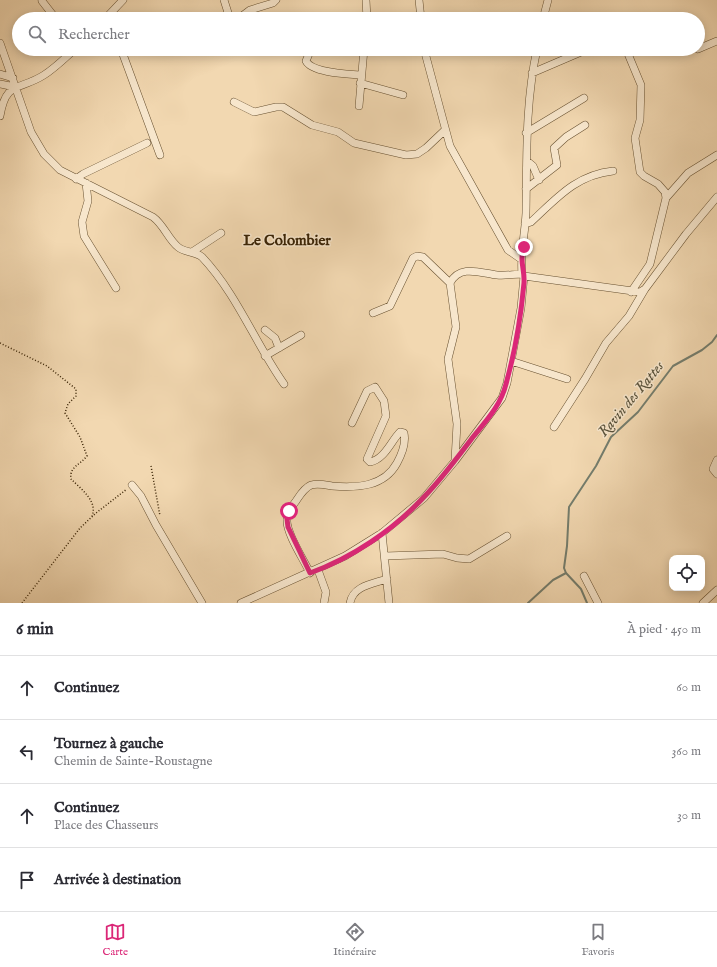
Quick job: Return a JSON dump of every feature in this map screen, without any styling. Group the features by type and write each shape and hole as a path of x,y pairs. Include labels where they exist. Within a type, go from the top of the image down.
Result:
{"street":[{"path":"113,12 123,0"},
{"path":"224,0 228,12"},
{"path":"247,12 273,3 276,0"},
{"path":"366,0 367,12"},
{"path":"419,0 420,12"},
{"path":"545,12 548,0"},
{"path":"42,1 51,12"},
{"path":"705,46 717,41"},
{"path":"0,43 13,78 15,88 32,132 40,148 60,170 153,217 159,222 178,247 200,255 217,274 237,304 265,356 284,384"},
{"path":"0,116 5,96 15,88 44,75 67,56"},
{"path":"124,56 160,155"},
{"path":"307,56 306,62 311,66 326,71 361,75"},
{"path":"359,106 363,56"},
{"path":"426,56 445,130 453,153 501,239 512,255 520,259"},
{"path":"241,603 318,570 345,556 382,533 424,498 455,461 500,402 507,383 521,308 523,275 520,259 524,247 527,161 526,133 532,73 536,56"},
{"path":"532,73 572,56"},
{"path":"629,56 642,85 640,120 635,138 640,172 658,184 666,198"},
{"path":"0,74 13,78"},
{"path":"360,83 403,95"},
{"path":"0,84 15,88"},
{"path":"526,133 584,98"},
{"path":"234,102 254,112 283,107 312,125 338,132 354,143 400,154 411,155 422,151 445,130"},
{"path":"526,189 558,164 554,148 566,137 585,125"},
{"path":"76,179 83,174 147,143"},
{"path":"631,292 645,272 651,260 666,198 688,173 717,155"},
{"path":"527,161 533,166 539,180"},
{"path":"525,224 531,222 576,182 596,174 613,171"},
{"path":"86,183 88,201 82,222 84,236 116,288"},
{"path":"554,427 579,389 606,343 629,316 645,289 687,233 717,197"},
{"path":"192,252 221,233"},
{"path":"372,313 390,306 413,258 417,256 423,257 450,283 456,322 455,334 448,359 457,424 455,461"},
{"path":"450,283 455,276 470,270 502,275 523,275 631,292 639,292 645,289"},
{"path":"265,330 275,338 279,348"},
{"path":"265,356 301,335"},
{"path":"511,361 567,379"},
{"path":"310,573 290,532 287,522 289,511 301,493 314,484 349,486 364,485 381,481 392,470 403,448 405,438 403,432 401,431 387,450 377,459 370,462 367,459 386,416 384,401 375,388 367,391 352,423"},
{"path":"717,460 713,469 717,474"},
{"path":"132,484 141,496 156,525 202,603"},
{"path":"382,533 389,603"},
{"path":"385,556 443,554 457,558 469,559 507,536"},
{"path":"318,570 326,589 324,603"},
{"path":"584,576 598,603"},
{"path":"350,603 352,595 356,590 386,580"},
{"path":"704,603 717,590"}],"path":[{"path":"0,343 47,366 76,389 76,396 68,404 65,413 80,437 87,456 73,468 70,475 71,479 92,502 94,510 92,516"},
{"path":"151,466 160,517"},
{"path":"22,603 80,528 92,516 132,484"}],"waterway":[{"name":"Ravin des Rattes","path":"587,603 581,589 566,573 564,568 569,507 596,466 611,437 638,412 673,366 702,350 712,342 717,335"},
{"path":"528,603 553,580 566,573"}],"district":[{"name":"Le Colombier","path":"287,240"}],"route":[{"path":"289,511 287,519 288,527 310,573 365,545 382,533 424,498 455,461 502,398 507,383 521,308 524,276 522,274 520,259 524,247"}]}
